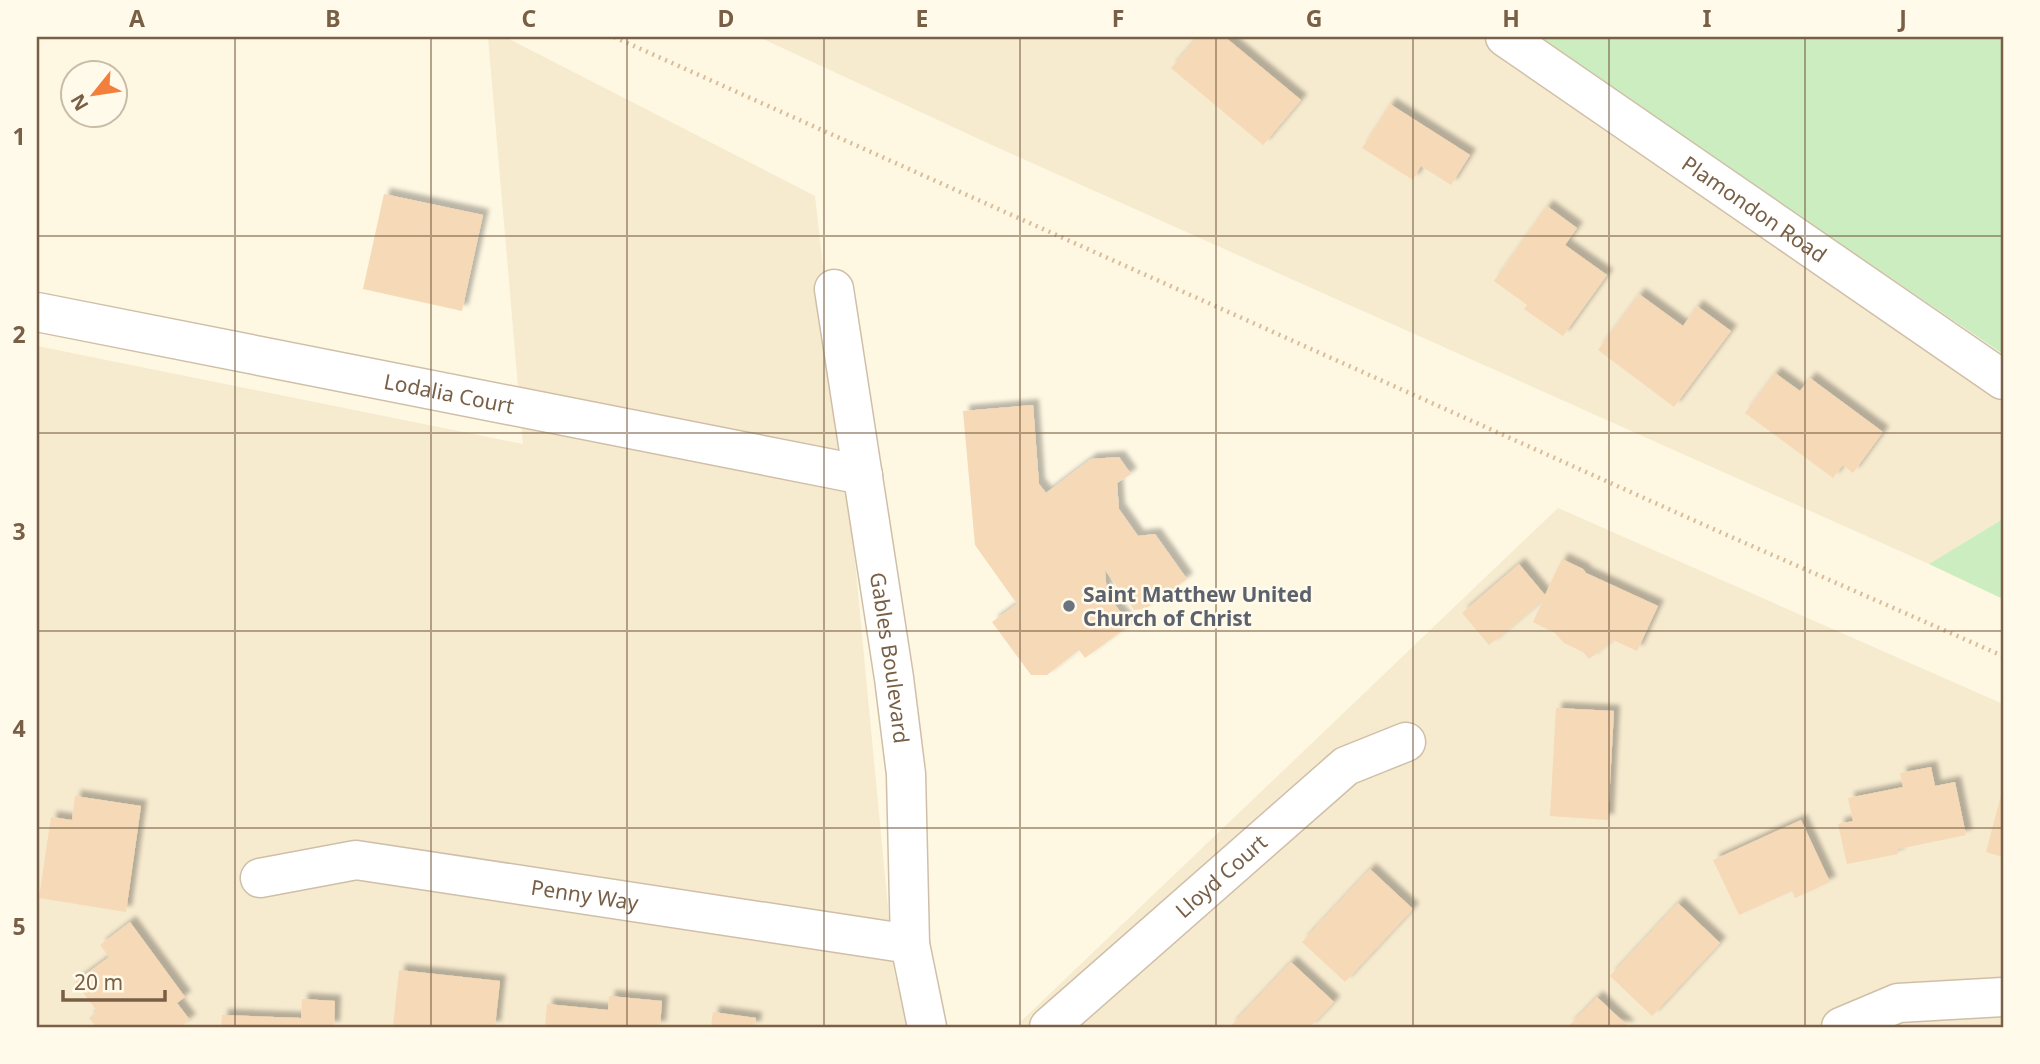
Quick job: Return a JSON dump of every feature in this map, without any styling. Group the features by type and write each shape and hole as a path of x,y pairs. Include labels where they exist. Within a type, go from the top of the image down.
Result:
{"street":[{"name":"Plamondon Road","path":"1505,37 2003,380"},
{"name":"Gables Boulevard","path":"834,289 892,662 906,774 910,944 927,1027"},
{"name":"Lodalia Court","path":"37,312 863,475"},
{"name":"Lloyd Court","path":"1049,1027 1346,766 1406,743"},
{"name":"Penny Way","path":"260,878 356,860 910,944"},
{"path":"1841,1027 1898,1003 2003,997"}],"path":[{"path":"614,37 2003,656"}],"shaded area":[{"path":"488,37 505,37 815,196 850,509 894,971 907,1027 37,1027 37,346 523,444"},
{"path":"759,37 1480,37 2003,393 2003,519 1929,564 994,146"},
{"path":"1558,508 2003,704 2003,1027 1015,1027"}],"green space":[{"path":"1535,37 2003,37 2003,354"},
{"path":"2003,519 2003,599 1929,564"}],"building":[{"path":"1198,37 1225,37 1301,100 1263,145 1171,68"},
{"path":"1390,104 1470,155 1451,185 1421,166 1413,180 1362,148"},
{"path":"384,194 483,215 462,311 363,289"},
{"path":"1547,206 1577,228 1565,245 1607,275 1563,336 1524,309 1527,305 1494,281"},
{"path":"1639,294 1683,326 1697,306 1731,331 1674,407 1598,350"},
{"path":"1775,373 1800,391 1810,378 1883,432 1853,473 1843,465 1833,478 1745,413"},
{"path":"1033,405 1039,484 1046,493 1091,459 1119,457 1131,474 1117,483 1119,509 1138,536 1155,534 1187,579 1145,609 1134,610 1105,570 1107,594 1130,625 1085,658 1079,650 1047,675 1031,675 992,622 1017,604 975,545 963,411"},
{"path":"1562,559 1658,606 1637,651 1613,640 1589,659 1583,652 1564,643 1555,633 1533,622 1544,599 1489,645 1462,613 1519,564 1545,595"},
{"path":"1556,708 1614,711 1608,820 1550,816"},
{"path":"1931,767 1935,786 1955,782 1966,835 1898,849 1898,854 1847,864 1838,824 1853,821 1848,798 1903,787 1900,773"},
{"path":"2003,792 2003,857 1986,852"},
{"path":"75,796 141,806 126,912 39,898 51,817 72,820"},
{"path":"1801,820 1830,882 1795,898 1792,891 1739,915 1713,860"},
{"path":"1370,869 1413,909 1345,982 1302,942"},
{"path":"1678,903 1720,943 1652,1016 1610,976"},
{"path":"130,922 185,997 177,1003 190,1020 180,1027 96,1027 89,1018 97,1011 75,982 109,957 100,945"},
{"path":"1291,962 1334,1002 1310,1027 1230,1027"},
{"path":"399,970 500,981 495,1027 393,1027"},
{"path":"609,996 662,1001 660,1027 545,1027 547,1004 608,1010"},
{"path":"1597,997 1629,1027 1568,1027"},
{"path":"302,999 335,1001 334,1027 221,1027 222,1015 301,1018"},
{"path":"713,1012 756,1018 755,1027 711,1027"}],"place":[{"name":"Saint Matthew United Church of Christ","path":"1069,606"}]}
